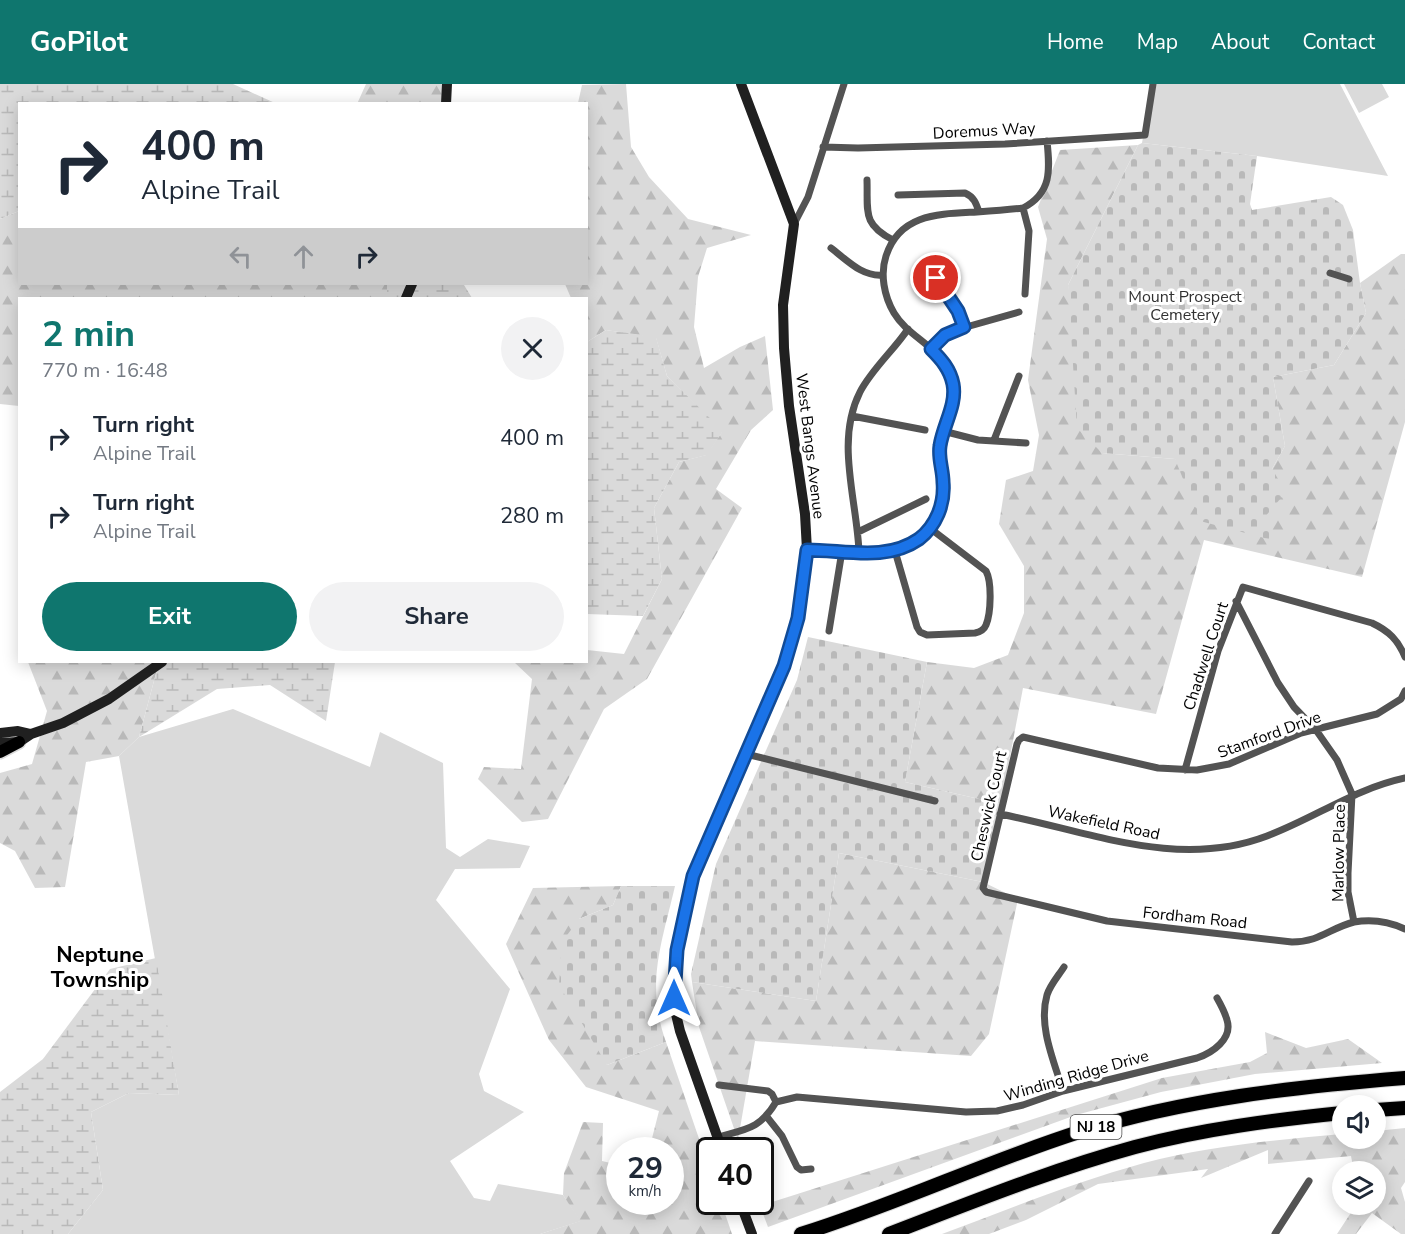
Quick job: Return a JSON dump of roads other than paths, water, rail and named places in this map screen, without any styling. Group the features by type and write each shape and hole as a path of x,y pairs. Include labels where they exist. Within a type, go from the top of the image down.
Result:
{"highway":[{"name":"NJ 18","path":"801,1234 1053,1141 1146,1114 1282,1089 1405,1078"},
{"path":"1386,1109 1405,1108"},
{"name":"NJ 18","path":"889,1234 1047,1175 1134,1148 1225,1128 1332,1114"}],"main road":[{"path":"0,752 19,741"}],"street":[{"path":"446,102 447,84"},
{"name":"West Bangs Avenue","path":"718,1137 675,1010 675,964 693,876 773,693 789,650 798,618 807,550 805,514 789,406 784,348 783,305 794,224 741,84"},
{"path":"794,224 808,197 844,84"},
{"name":"Doremus Way","path":"823,147 881,148 1145,135 1153,84"},
{"path":"807,550 873,554 895,551 905,547 931,529 943,494 940,452 943,432 953,402 953,383 942,360 908,329 894,312 885,290 883,275 885,261 893,240 913,222 925,217 1023,208 1037,199 1046,185 1048,174 1047,141"},
{"path":"867,180 868,218 871,225 880,234 893,240"},
{"path":"898,195 965,193 971,195 979,212"},
{"path":"1023,208 1029,231 1025,294"},
{"path":"831,248 861,272 873,276 883,275"},
{"path":"925,262 958,311 964,327"},
{"path":"1330,273 1349,279"},
{"path":"931,349 945,335 964,327 1019,312"},
{"path":"859,552 848,440 852,416 863,386 908,329"},
{"path":"994,440 1019,376"},
{"path":"852,416 925,430"},
{"path":"943,432 967,438 1026,443"},
{"path":"858,532 926,499"},
{"path":"895,551 916,627 920,632 927,635 975,633 982,630 987,623 991,584 989,576 986,571 931,529"},
{"path":"829,631 842,551"},
{"name":"Chadwell Court","path":"1185,770 1218,651 1243,587 1372,623 1389,632 1399,644 1405,657"},
{"name":"Marlow Place","path":"1236,601 1278,683 1337,760 1352,794 1348,892 1354,922"},
{"path":"0,743 19,741 31,734 63,723 103,703 161,663"},
{"name":"Stamford Drive","path":"1027,737 1158,768 1185,770 1229,764 1289,738 1377,714 1401,699 1405,692"},
{"path":"0,733 18,731 31,734"},
{"name":"Cheswick Court","path":"983,888 1017,744 1019,740 1027,737"},
{"path":"746,754 935,801"},
{"name":"Wakefield Road","path":"1000,814 1148,848 1201,850 1234,846 1267,836 1352,794 1405,778"},
{"name":"Fordham Road","path":"983,888 990,893 1107,921 1292,942 1314,939 1354,922 1386,923 1405,929"},
{"path":"1063,1091 1044,1022 1047,992 1064,967"},
{"name":"Winding Ridge Drive","path":"776,1102 797,1097 977,1113 1011,1109 1063,1091 1197,1058 1208,1053 1222,1043 1227,1032 1228,1021 1217,998"},
{"path":"718,1137 753,1127 768,1117 776,1102 768,1091 719,1085"},
{"path":"768,1117 782,1136 797,1167 801,1170 811,1169"},
{"path":"1275,1234 1309,1181"},
{"path":"745,1215 752,1234"}],"district":[{"name":"Neptune Township","path":"100,966"}],"park label":[{"name":"Mount Prospect Cemetery","path":"1185,305"}]}
